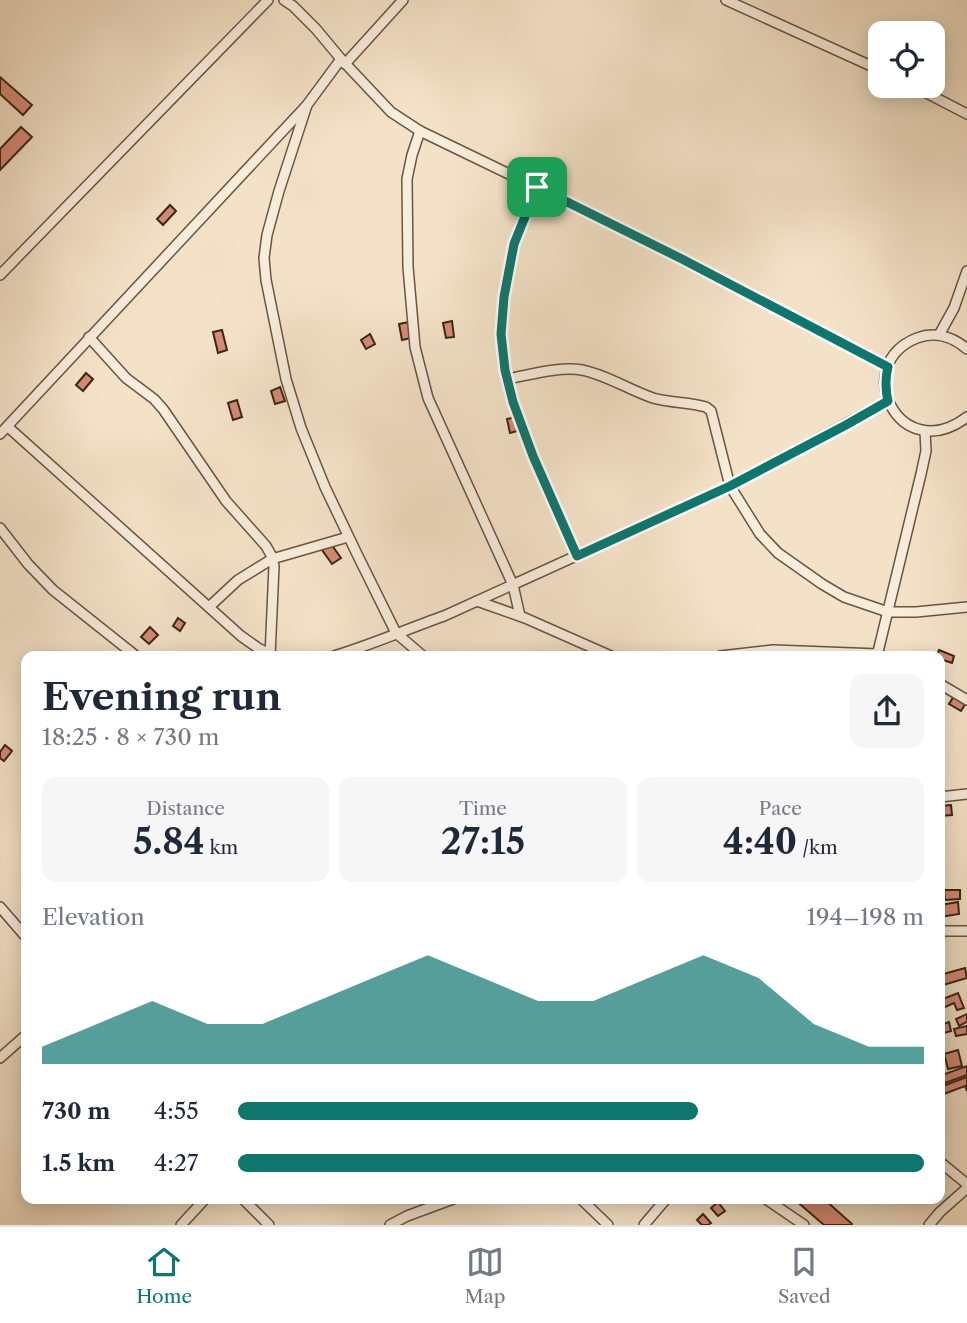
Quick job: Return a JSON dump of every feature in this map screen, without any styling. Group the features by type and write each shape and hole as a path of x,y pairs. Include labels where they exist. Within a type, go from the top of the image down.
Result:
{"street":[{"path":"0,275 268,0"},
{"path":"284,0 316,29 391,112 420,131 643,239 888,367"},
{"path":"263,651 241,636 4,431 307,104 343,61 403,0"},
{"path":"726,0 868,65"},
{"path":"937,98 967,114"},
{"path":"307,104 267,235 264,258 266,280 286,379 301,428 348,537 396,633 417,651"},
{"path":"420,131 407,179 408,267 415,347 428,398 513,585 520,616"},
{"path":"537,187 514,244 504,297 501,334 513,402 533,456 577,556"},
{"path":"939,335 954,308 967,271"},
{"path":"967,349 950,338 939,335 923,336 908,342 896,353 885,378 885,390 894,412 913,428 941,431 955,426 967,417"},
{"path":"89,337 126,378 163,409 226,500 266,546 274,566 270,651"},
{"path":"507,379 565,369 581,370 600,375 656,399 706,407 711,411 730,486 761,534 778,553 844,597 888,612 967,607"},
{"path":"350,651 444,616 730,486 888,401"},
{"path":"880,651 926,451 925,431"},
{"path":"0,528 27,564 54,590 130,651"},
{"path":"209,607 238,580 272,559 348,537"},
{"path":"477,601 520,616 600,651"},
{"path":"764,651 794,651"},
{"path":"945,687 967,700"},
{"path":"945,796 967,794"},
{"path":"0,907 21,931"},
{"path":"945,931 967,931"},
{"path":"0,1058 21,1039"},
{"path":"929,1225 967,1186 945,1166"},
{"path":"181,1225 200,1204"},
{"path":"248,1204 269,1225"},
{"path":"390,1225 439,1204"},
{"path":"586,1204 608,1225"},
{"path":"644,1225 662,1204"},
{"path":"773,1204 804,1225"}],"building":[{"path":"0,77 32,105 23,115 0,94"},
{"path":"21,127 32,137 0,170 0,149"},
{"path":"170,205 176,211 163,225 157,219"},
{"path":"452,321 454,337 446,338 443,323"},
{"path":"409,322 411,338 402,340 399,324"},
{"path":"222,330 227,350 218,353 213,332"},
{"path":"370,334 375,344 366,349 361,340"},
{"path":"86,373 93,379 83,391 76,385"},
{"path":"280,387 285,401 275,404 271,391"},
{"path":"237,400 242,417 233,420 228,403"},
{"path":"521,416 524,429 510,433 507,419"},
{"path":"331,544 341,558 332,564 322,550"},
{"path":"178,618 185,623 180,631 173,626"},
{"path":"150,627 158,635 149,644 141,637"},
{"path":"945,652 954,656 952,663 945,661"},
{"path":"954,696 966,703 961,711 949,704"},
{"path":"5,745 12,751 4,761 0,758 0,752"},
{"path":"951,805 952,815 945,816 945,806"},
{"path":"945,890 960,890 960,899 945,900"},
{"path":"958,902 959,914 945,916 945,904"},
{"path":"965,968 967,978 945,985 945,974"},
{"path":"958,993 964,1008 957,1010 954,1003 945,1007 945,998"},
{"path":"967,1014 967,1022 959,1026 956,1019"},
{"path":"949,1022 951,1031 945,1033 945,1023"},
{"path":"967,1026 967,1034 956,1036 954,1029"},
{"path":"958,1050 962,1066 948,1069 945,1054"},
{"path":"967,1066 967,1075 945,1083 945,1074"},
{"path":"967,1077 967,1091 965,1086 945,1094 945,1085"},
{"path":"720,1204 725,1211 718,1216 711,1208"},
{"path":"800,1204 830,1204 852,1224 824,1225"},
{"path":"703,1214 711,1223 708,1225 702,1225 697,1220"}],"route":[{"path":"537,187 888,367 885,390 888,401 730,486 577,556 533,456 513,402 505,370 501,334 504,297 514,244 537,187"}]}
